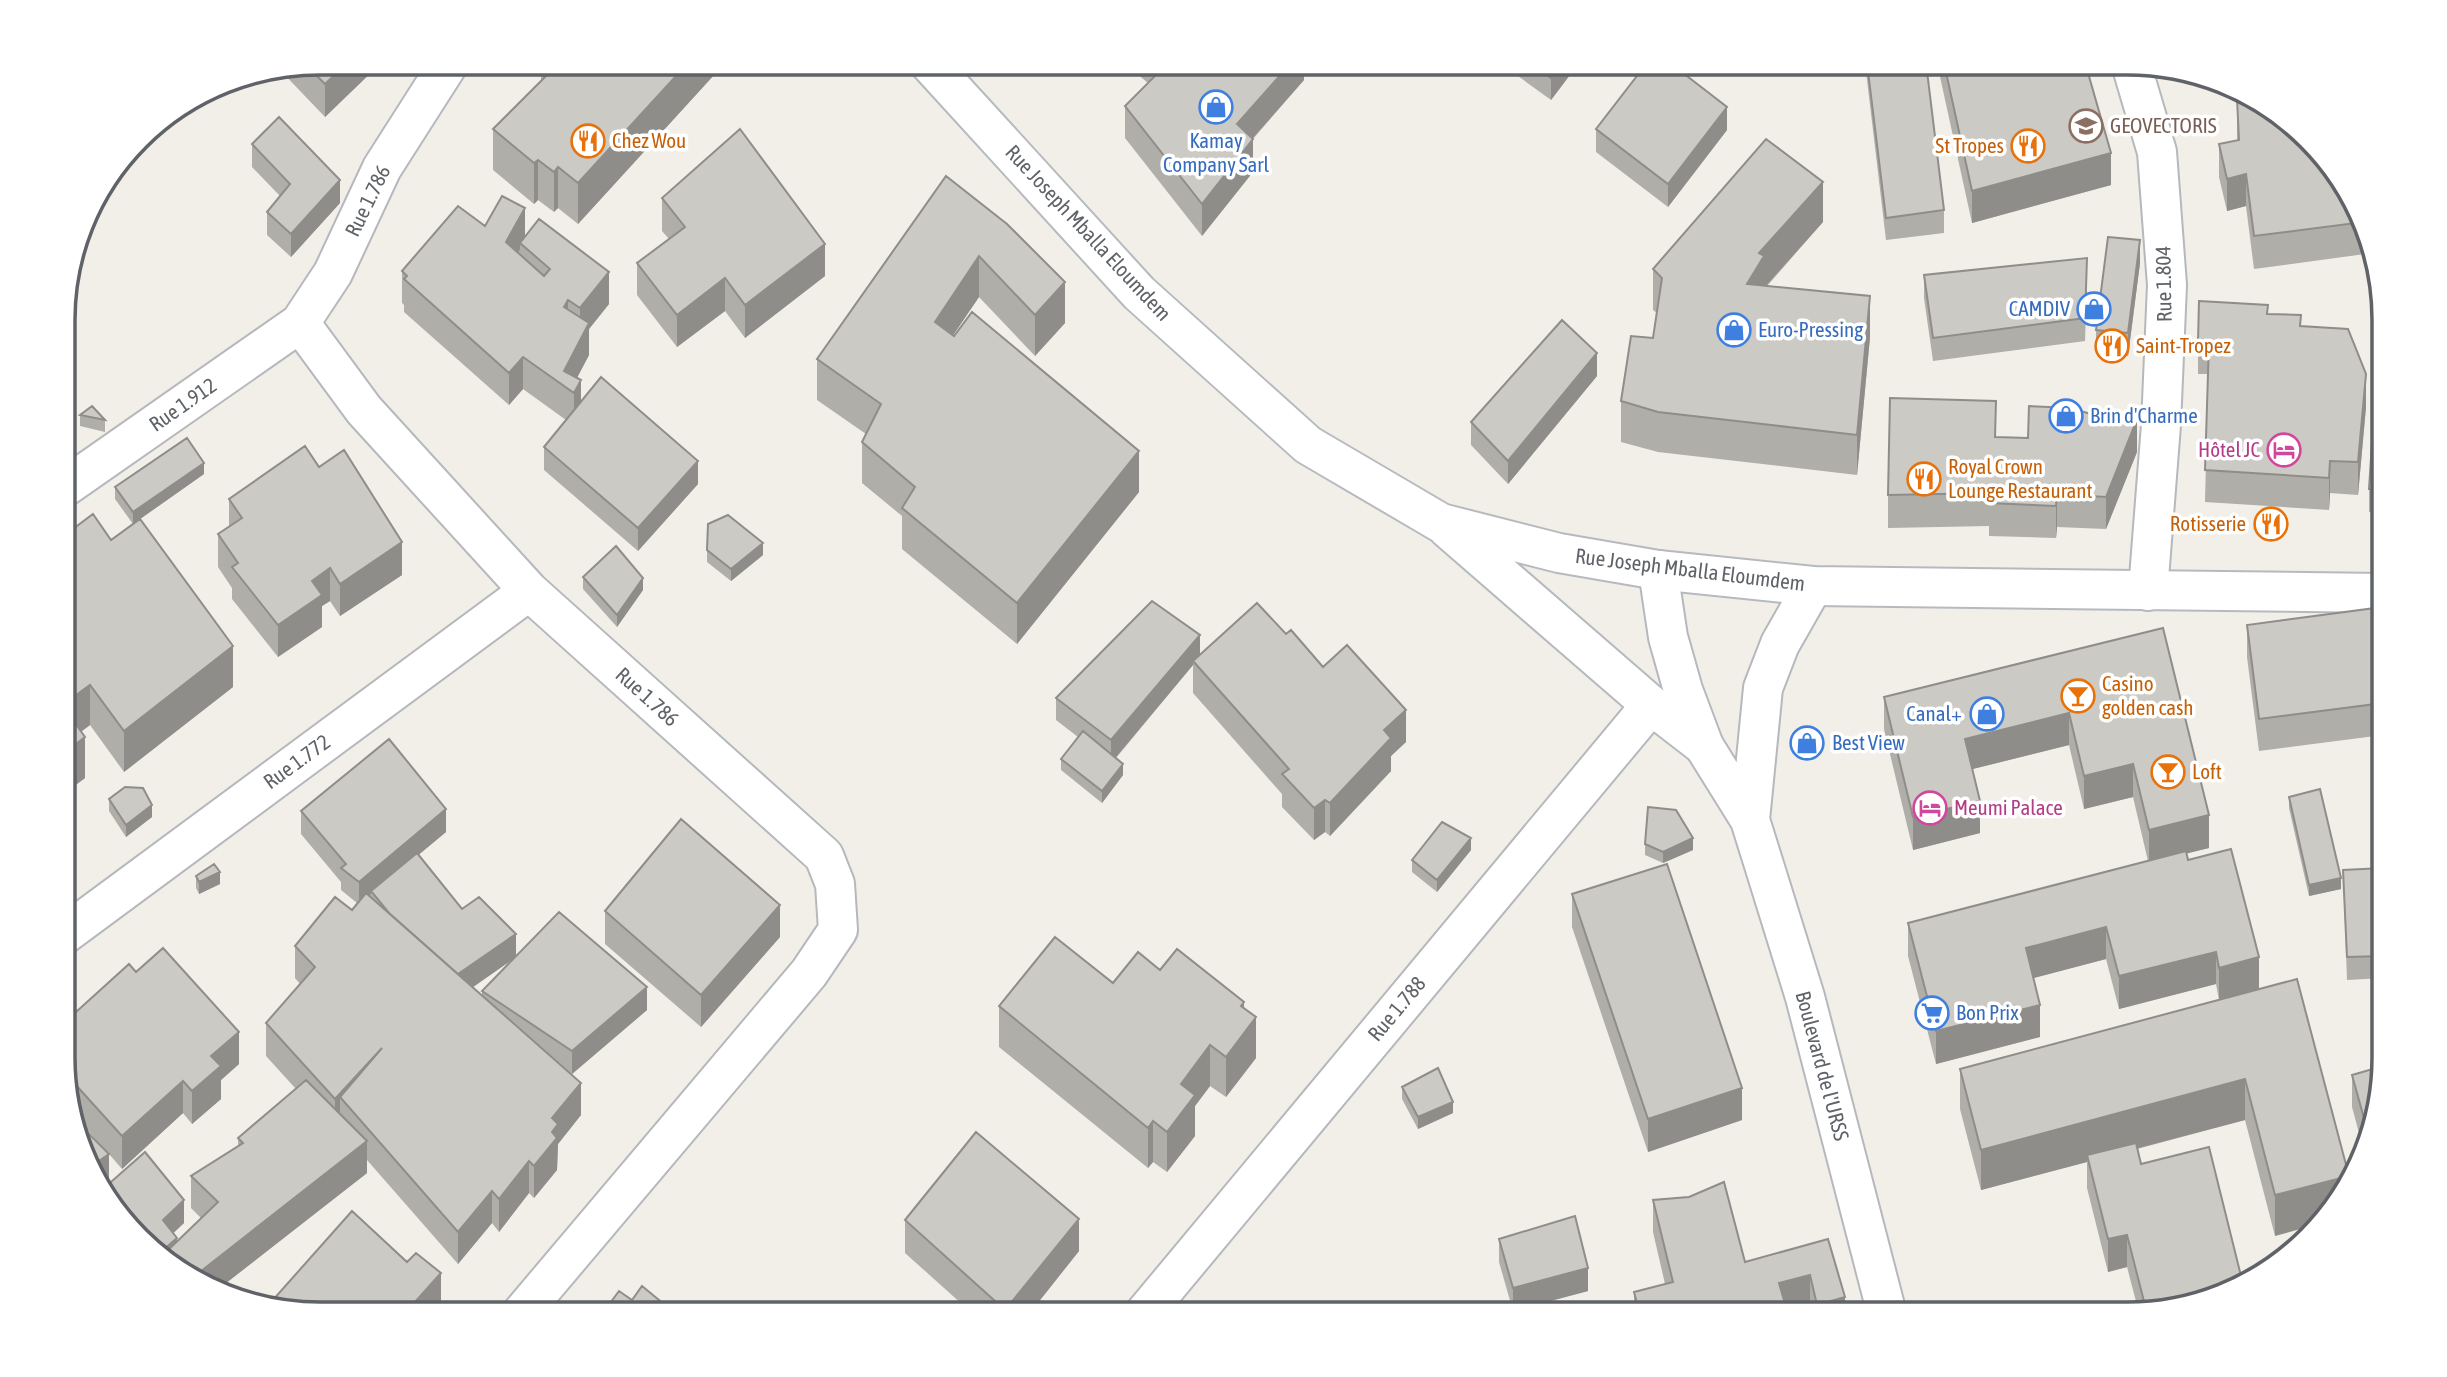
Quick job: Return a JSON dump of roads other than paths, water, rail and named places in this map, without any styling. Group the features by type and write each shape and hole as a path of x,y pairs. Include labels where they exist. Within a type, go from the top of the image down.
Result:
{"street":[{"name":"Rue 1.786","path":"441,76 382,168 333,273 300,323 364,410 529,591 824,856 835,884 838,930 809,973 531,1302"},
{"name":"Rue Joseph Mballa Eloumdem","path":"941,76 1139,293 1308,446 1441,523 1559,553 1658,570 1814,586 2371,593"},
{"name":"Rue 1.804","path":"2134,76 2157,152 2166,285 2161,425 2148,591"},
{"name":"Rue 1.912","path":"75,480 300,323"},
{"path":"1441,523 1651,705 1704,746"},
{"path":"1658,570 1668,637 1682,690 1704,746 1750,820"},
{"path":"1750,820 1763,688 1780,644 1814,586"},
{"name":"Rue 1.772","path":"75,926 529,591"},
{"name":"Rue 1.788","path":"1154,1302 1651,705"},
{"name":"Boulevard de l'URSS","path":"1750,820 1805,997 1885,1301"}],"place":[{"name":"Kamay Company Sarl","path":"1216,107"},
{"name":"GEOVECTORIS","path":"2086,126"},
{"name":"Chez Wou","path":"588,141"},
{"name":"St Tropes","path":"2028,146"},
{"name":"CAMDIV","path":"2094,309"},
{"name":"Euro-Pressing","path":"1734,330"},
{"name":"Saint-Tropez","path":"2112,346"},
{"name":"Brin d'Charme","path":"2066,416"},
{"name":"Hôtel JC","path":"2284,450"},
{"name":"Royal Crown Lounge Restaurant","path":"1924,479"},
{"name":"Rotisserie","path":"2271,524"},
{"name":"Casino golden cash","path":"2078,696"},
{"name":"Canal+","path":"1987,714"},
{"name":"Best View","path":"1807,743"},
{"name":"Loft","path":"2168,772"},
{"name":"Meumi Palace","path":"1930,808"},
{"name":"Bon Prix","path":"1932,1013"}]}
